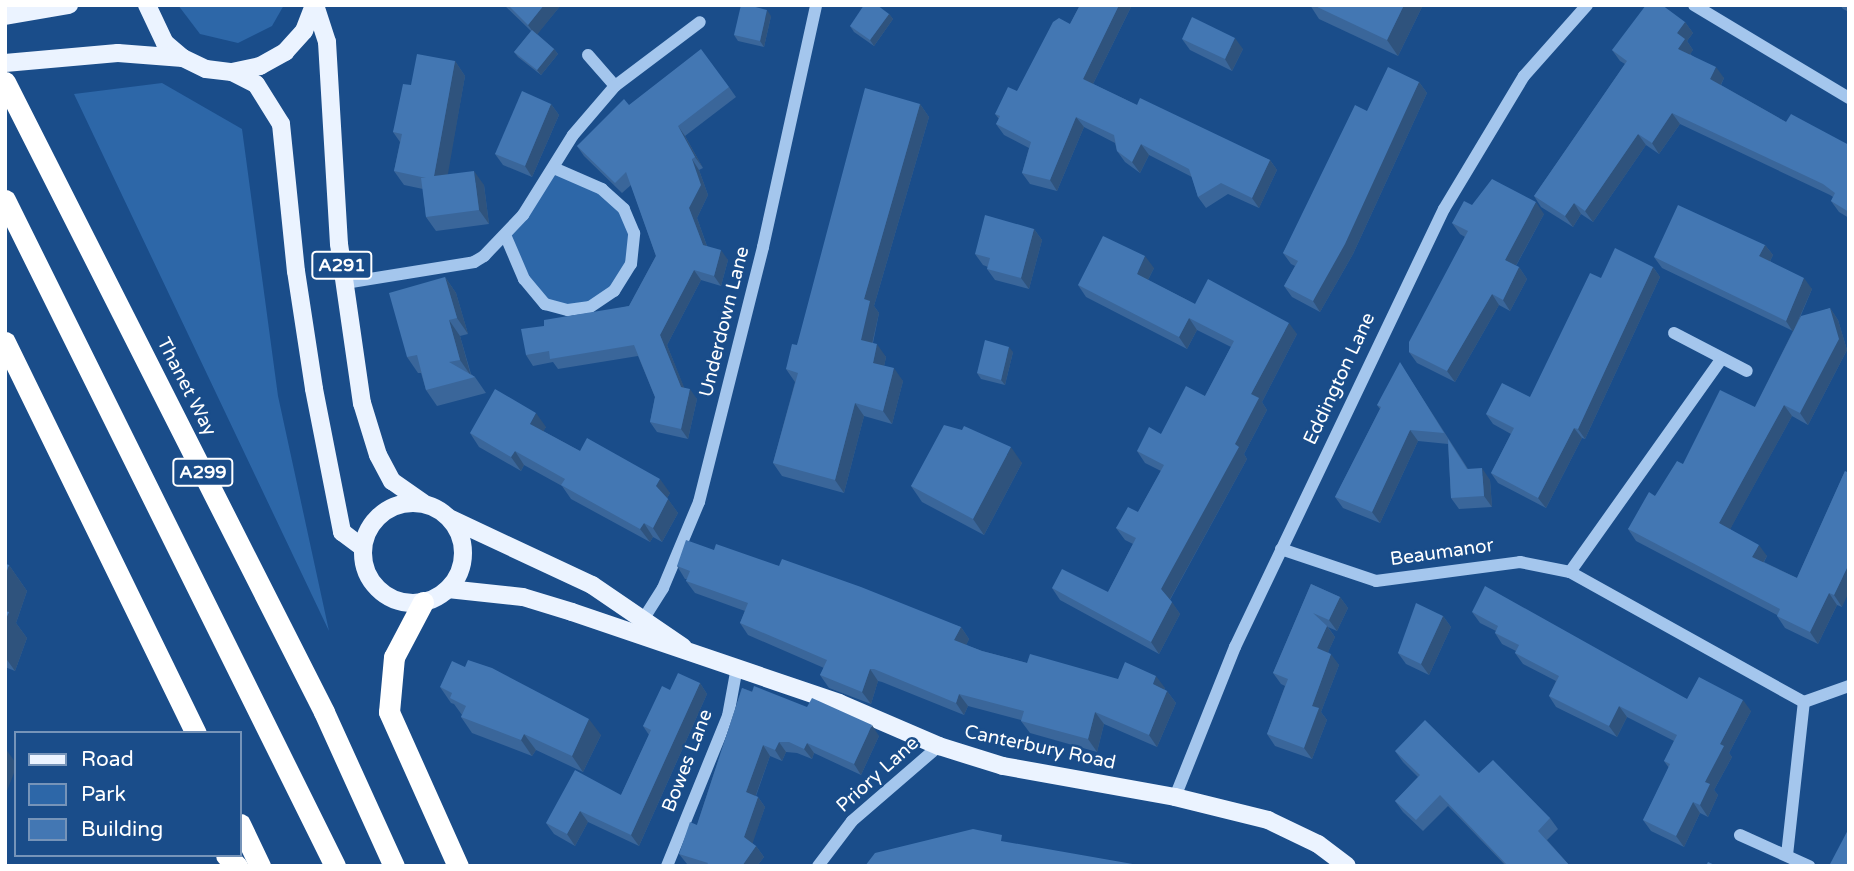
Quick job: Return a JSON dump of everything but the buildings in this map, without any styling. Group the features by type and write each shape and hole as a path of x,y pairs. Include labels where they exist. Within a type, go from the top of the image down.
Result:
{"highway":[{"name":"Thanet Way","path":"5,82 324,712 394,866"},
{"name":"A299","path":"5,200 335,866"},
{"path":"5,342 195,731"},
{"path":"423,602 394,657 389,712 458,866"},
{"path":"242,828 260,866"}],"main road":[{"path":"147,5 165,43 183,58 206,69 232,72 260,66 285,52 304,31 314,5"},
{"name":"A291","path":"314,5 327,43 335,192 345,283 370,433 392,481 447,517"},
{"path":"5,16 63,7"},
{"path":"5,63 129,54 183,58"},
{"name":"A291","path":"232,72 256,84 281,124 297,283 342,533 363,548 363,563 379,590 400,600 423,602"},
{"path":"363,548 372,524 390,508 423,503"},
{"path":"423,602 448,589 456,578 463,552 461,539 447,517"},
{"name":"Canterbury Road","path":"447,517 592,585 645,617 686,649"},
{"name":"Canterbury Road","path":"448,589 523,597 633,635 686,649 839,703 939,746 1003,766 1175,797 1268,820 1318,844 1347,866"}],"street":[{"name":"Underdown Lane","path":"633,635 670,573 699,502 763,247 816,5"},
{"name":"Eddington Lane","path":"1175,797 1235,647 1448,202 1524,76 1587,5"},
{"path":"1695,5 1849,97"},
{"path":"345,283 474,262 506,237 554,168 573,135 615,86 700,22"},
{"path":"589,55 615,86"},
{"path":"506,237 524,279 545,303 568,310 590,307 614,291 631,264 634,233 624,209 602,189 554,168"},
{"path":"1674,333 1747,371"},
{"path":"1570,572 1722,358"},
{"name":"Beaumanor","path":"1281,549 1376,581 1520,562 1570,572 1804,702"},
{"name":"Bowes Lane","path":"667,866 728,716 737,667"},
{"path":"1787,855 1804,702 1849,686"},
{"name":"Priory Lane","path":"818,866 852,821 939,746"},
{"path":"1740,835 1809,866"}],"green space":[{"path":"178,5 284,5 272,26 238,43 200,34"},
{"path":"162,83 242,129 278,396 329,631 74,94"},
{"path":"554,168 602,189 634,233 631,264 614,291 590,307 545,304 506,237"}]}
